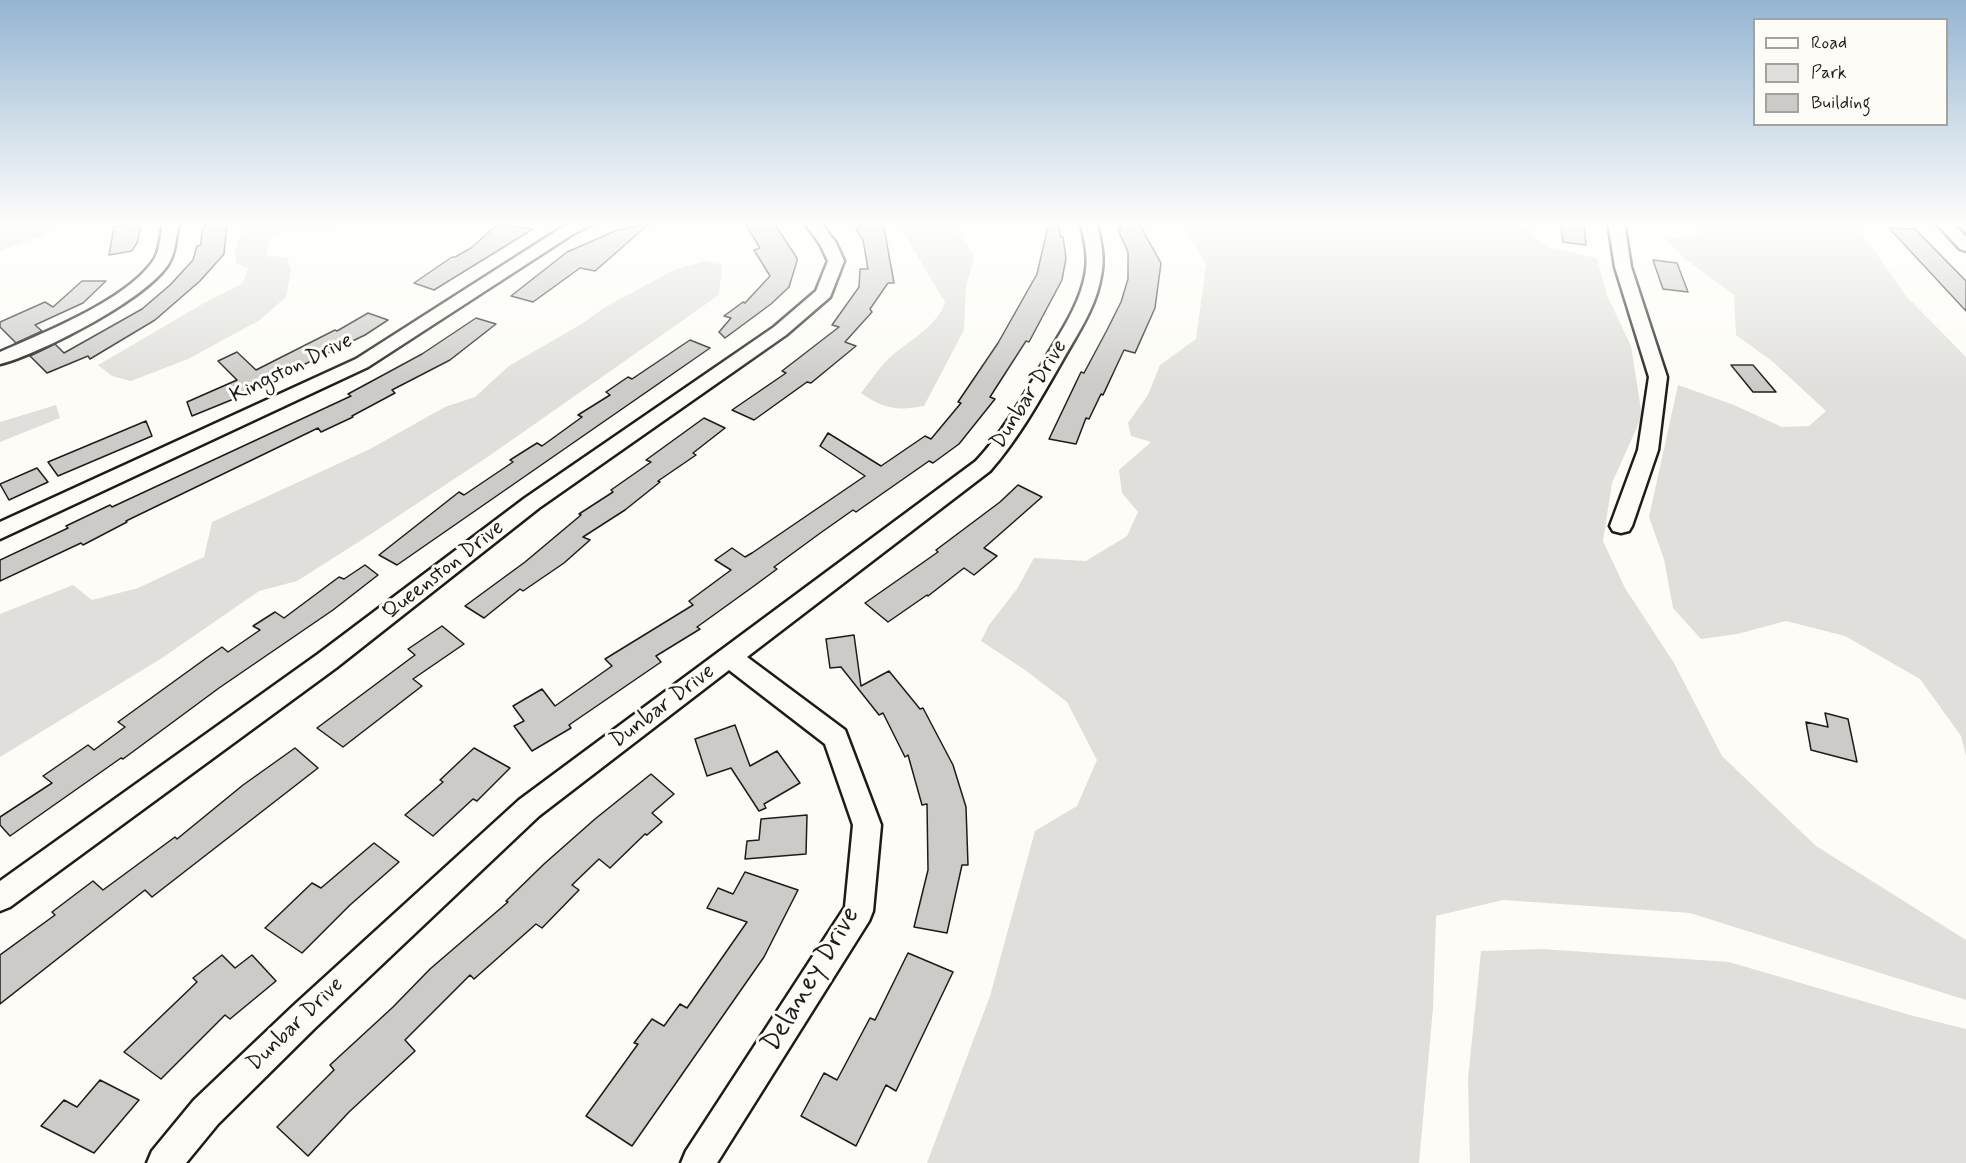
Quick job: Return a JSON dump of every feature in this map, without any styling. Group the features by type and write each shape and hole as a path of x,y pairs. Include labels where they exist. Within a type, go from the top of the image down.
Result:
{"street":[{"path":"0,359 88,320 140,284 147,276"},
{"name":"Kingston Drive","path":"0,531 362,363 496,276"},
{"name":"Queenston Drive","path":"0,898 327,660 532,503 780,331 824,293 830,276"},
{"name":"Dunbar Drive","path":"164,1163 206,1112 529,808 983,466 1002,445 1070,332 1092,284 1093,276"},
{"path":"1621,526 1648,450 1658,378 1626,276"},
{"name":"Delaney Drive","path":"698,1163 859,911 867,825 836,738 729,657"}],"green space":[{"path":"245,276 290,276 286,297 260,320 188,359 131,381 112,376 98,365 204,303 243,283"},
{"path":"662,276 721,276 719,295 489,456 297,581 259,591 162,658 0,757 0,614 73,585 92,600 138,588 204,557 212,522 370,449 445,407 475,397 509,366 583,323 607,306"},
{"path":"930,276 969,276 966,287 964,330 924,406 891,407 876,402 861,393 888,359 928,327 945,302"},
{"path":"1204,276 1602,276 1607,295 1631,346 1642,416 1612,483 1603,541 1625,588 1674,663 1722,756 1816,846 1966,940 1966,1000 1690,913 1503,900 1436,916 1433,1008 1419,1163 927,1163 990,996 1035,831 1077,806 1097,760 1067,702 1025,670 981,641 989,625 1017,589 1034,558 1086,561 1127,536 1138,512 1122,493 1119,470 1151,442 1131,436 1128,423 1148,395 1160,365 1196,339"},
{"path":"1709,276 1892,276 1907,297 1966,357 1966,756 1961,736 1920,679 1845,636 1786,621 1737,634 1701,639 1673,608 1664,559 1649,517 1678,385 1734,405 1782,427 1809,426 1826,411 1772,361 1736,335 1734,295"},
{"path":"56,405 60,418 0,442 0,422"},
{"path":"1542,949 1729,962 1966,1029 1966,1163 1470,1163 1468,1079 1481,951"}],"building":[{"path":"178,276 204,276 155,320 90,359 88,356 47,373 30,356 55,344 64,353 142,309"},
{"path":"424,276 456,276 434,290 414,283"},
{"path":"536,276 569,276 533,302 511,296"},
{"path":"770,276 792,276 789,287 771,304 725,338 719,332 731,318 724,316 743,302 745,303"},
{"path":"860,276 893,276 894,283 888,283 870,309 872,312 845,342 856,346 811,383 807,382 754,420 732,410 786,373 782,371 839,327 832,325 859,287"},
{"path":"1036,276 1063,276 1029,342 1026,341 990,397 995,399 959,444 933,463 929,461 856,512 853,510 819,534 774,567 777,569 697,627 700,629 656,656 661,662 569,725 571,728 532,751 514,726 524,721 513,706 542,689 555,706 612,666 605,659 693,605 689,601 731,570 715,560 732,548 745,557 865,476 820,446 828,433 881,466 925,436 931,439 961,403 958,402 998,343"},
{"path":"1128,276 1159,276 1155,308 1135,353 1124,350 1103,395 1101,394 1089,419 1086,418 1076,444 1049,439 1081,372 1084,373 1121,302"},
{"path":"1659,276 1682,276 1688,292 1663,289"},
{"path":"1934,276 1961,276 1966,281 1966,311"},
{"path":"82,281 106,281 83,303 35,325 42,331 16,343 0,327 0,322 45,302 53,307"},
{"path":"368,313 388,320 365,335 266,383 268,385 192,416 187,402 237,380 218,361 237,352 256,370 337,331"},
{"path":"476,318 496,324 450,360 392,390 395,393 353,417 321,432 318,428 126,521 83,545 81,543 0,581 0,560 110,505 112,507 351,396 348,394 422,354"},
{"path":"690,340 710,348 397,565 379,555 459,492 464,495 513,462 510,460 537,443 542,446 582,417 578,415 610,395 606,392 628,377 632,379"},
{"path":"1731,365 1753,365 1776,392 1753,392"},
{"path":"704,418 725,428 693,453 696,455 658,481 660,482 625,510 583,537 590,540 564,563 523,591 520,589 484,618 465,606 525,562 581,515 579,514 613,492 611,490 651,462 646,460"},
{"path":"146,421 152,436 58,476 48,462"},
{"path":"37,468 48,482 9,500 0,484"},
{"path":"1018,485 1042,497 984,548 997,556 974,575 964,568 928,596 888,622 865,603 938,552 936,550 1000,502"},
{"path":"365,565 378,575 333,610 10,836 0,825 0,817 52,783 43,776 88,745 94,750 125,727 118,722 205,659 222,647 228,652 260,630 253,626 275,612 284,618 339,577 344,579"},
{"path":"442,626 464,644 413,679 422,686 343,747 317,728 415,655 408,649"},
{"path":"854,635 861,686 889,671 920,709 923,708 953,765 966,807 968,865 962,865 947,933 914,927 928,870 927,804 922,805 908,755 905,757 883,713 879,715 841,667 830,668 826,639"},
{"path":"1825,713 1848,719 1857,762 1811,750 1806,722 1828,727"},
{"path":"735,725 750,766 777,751 800,783 764,804 766,808 759,811 731,768 707,776 695,739"},
{"path":"295,748 318,768 152,897 145,890 0,1004 0,955 55,915 52,912 93,881 103,890 175,837 177,839 243,785"},
{"path":"474,748 510,768 477,801 473,799 433,836 405,815 443,782 440,780"},
{"path":"651,774 674,794 652,813 662,822 647,835 645,834 610,868 599,859 572,885 579,890 542,928 536,924 474,979 470,975 405,1040 415,1051 349,1112 308,1156 277,1127 334,1070 330,1065 430,969 508,902 506,901 544,864 595,819"},
{"path":"807,815 806,854 745,859 747,841 759,840 761,819"},
{"path":"374,843 399,862 350,905 302,953 265,928 312,883 321,888"},
{"path":"745,872 798,890 764,957 632,1146 586,1116 638,1044 634,1043 652,1019 664,1026 680,1004 687,1008 747,922 707,908 718,888 733,894"},
{"path":"908,953 953,972 896,1091 886,1085 856,1146 801,1116 824,1073 837,1080 870,1018 875,1020"},
{"path":"222,955 235,968 252,955 276,981 230,1019 225,1015 161,1079 124,1052 197,982 193,978"},
{"path":"100,1080 139,1100 94,1153 41,1126 64,1100 77,1107"}]}
